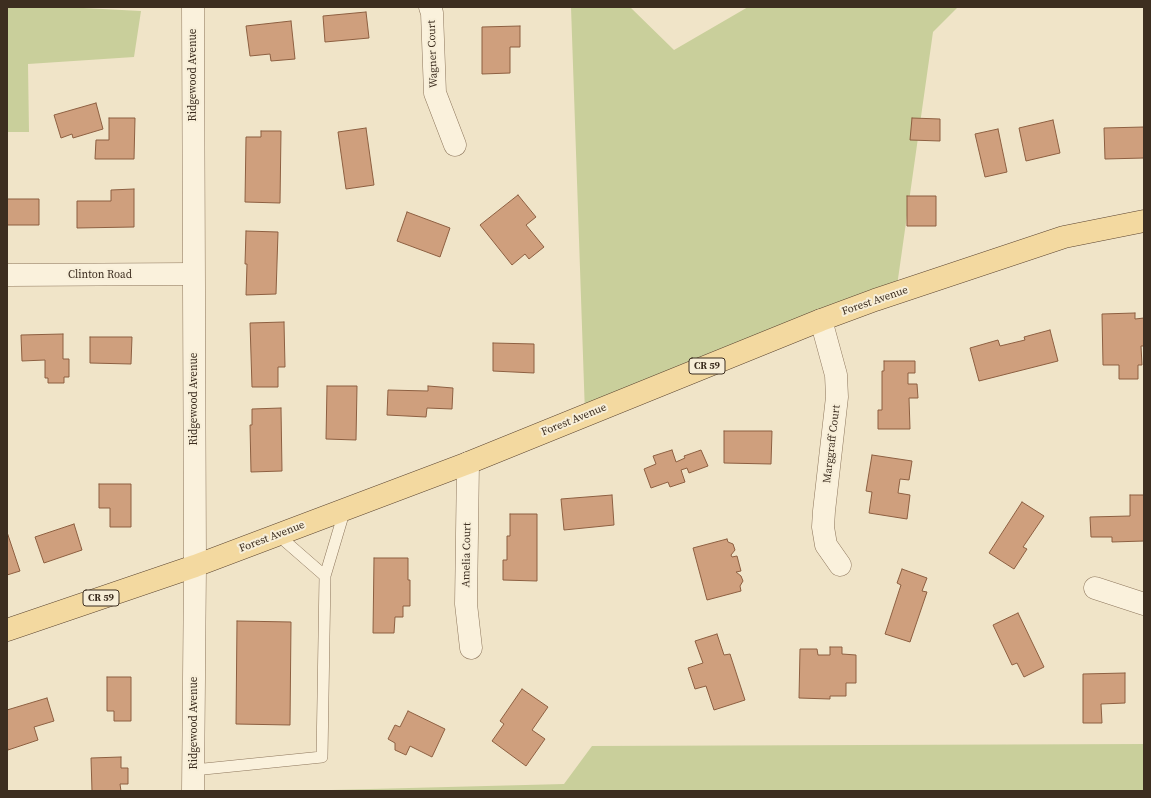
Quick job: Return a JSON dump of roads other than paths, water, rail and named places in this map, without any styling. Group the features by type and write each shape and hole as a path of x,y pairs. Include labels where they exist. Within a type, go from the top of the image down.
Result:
{"main road":[{"name":"Forest Avenue","path":"7,630 195,566 345,510 468,463 874,300 1064,237 1144,221"}],"street":[{"name":"Ridgewood Avenue","path":"193,7 195,566 194,781"},
{"name":"Wagner Court","path":"430,7 432,13 435,93 455,145"},
{"name":"Clinton Road","path":"7,275 193,274"},
{"name":"Marggraff Court","path":"821,320 836,375 837,397 823,527 826,545 840,565"},
{"name":"Amelia Court","path":"468,463 466,604 471,648"},
{"path":"1095,588 1144,604"}],"lane":[{"path":"194,781 322,757 325,576 345,510"},
{"path":"278,535 325,576"}]}
